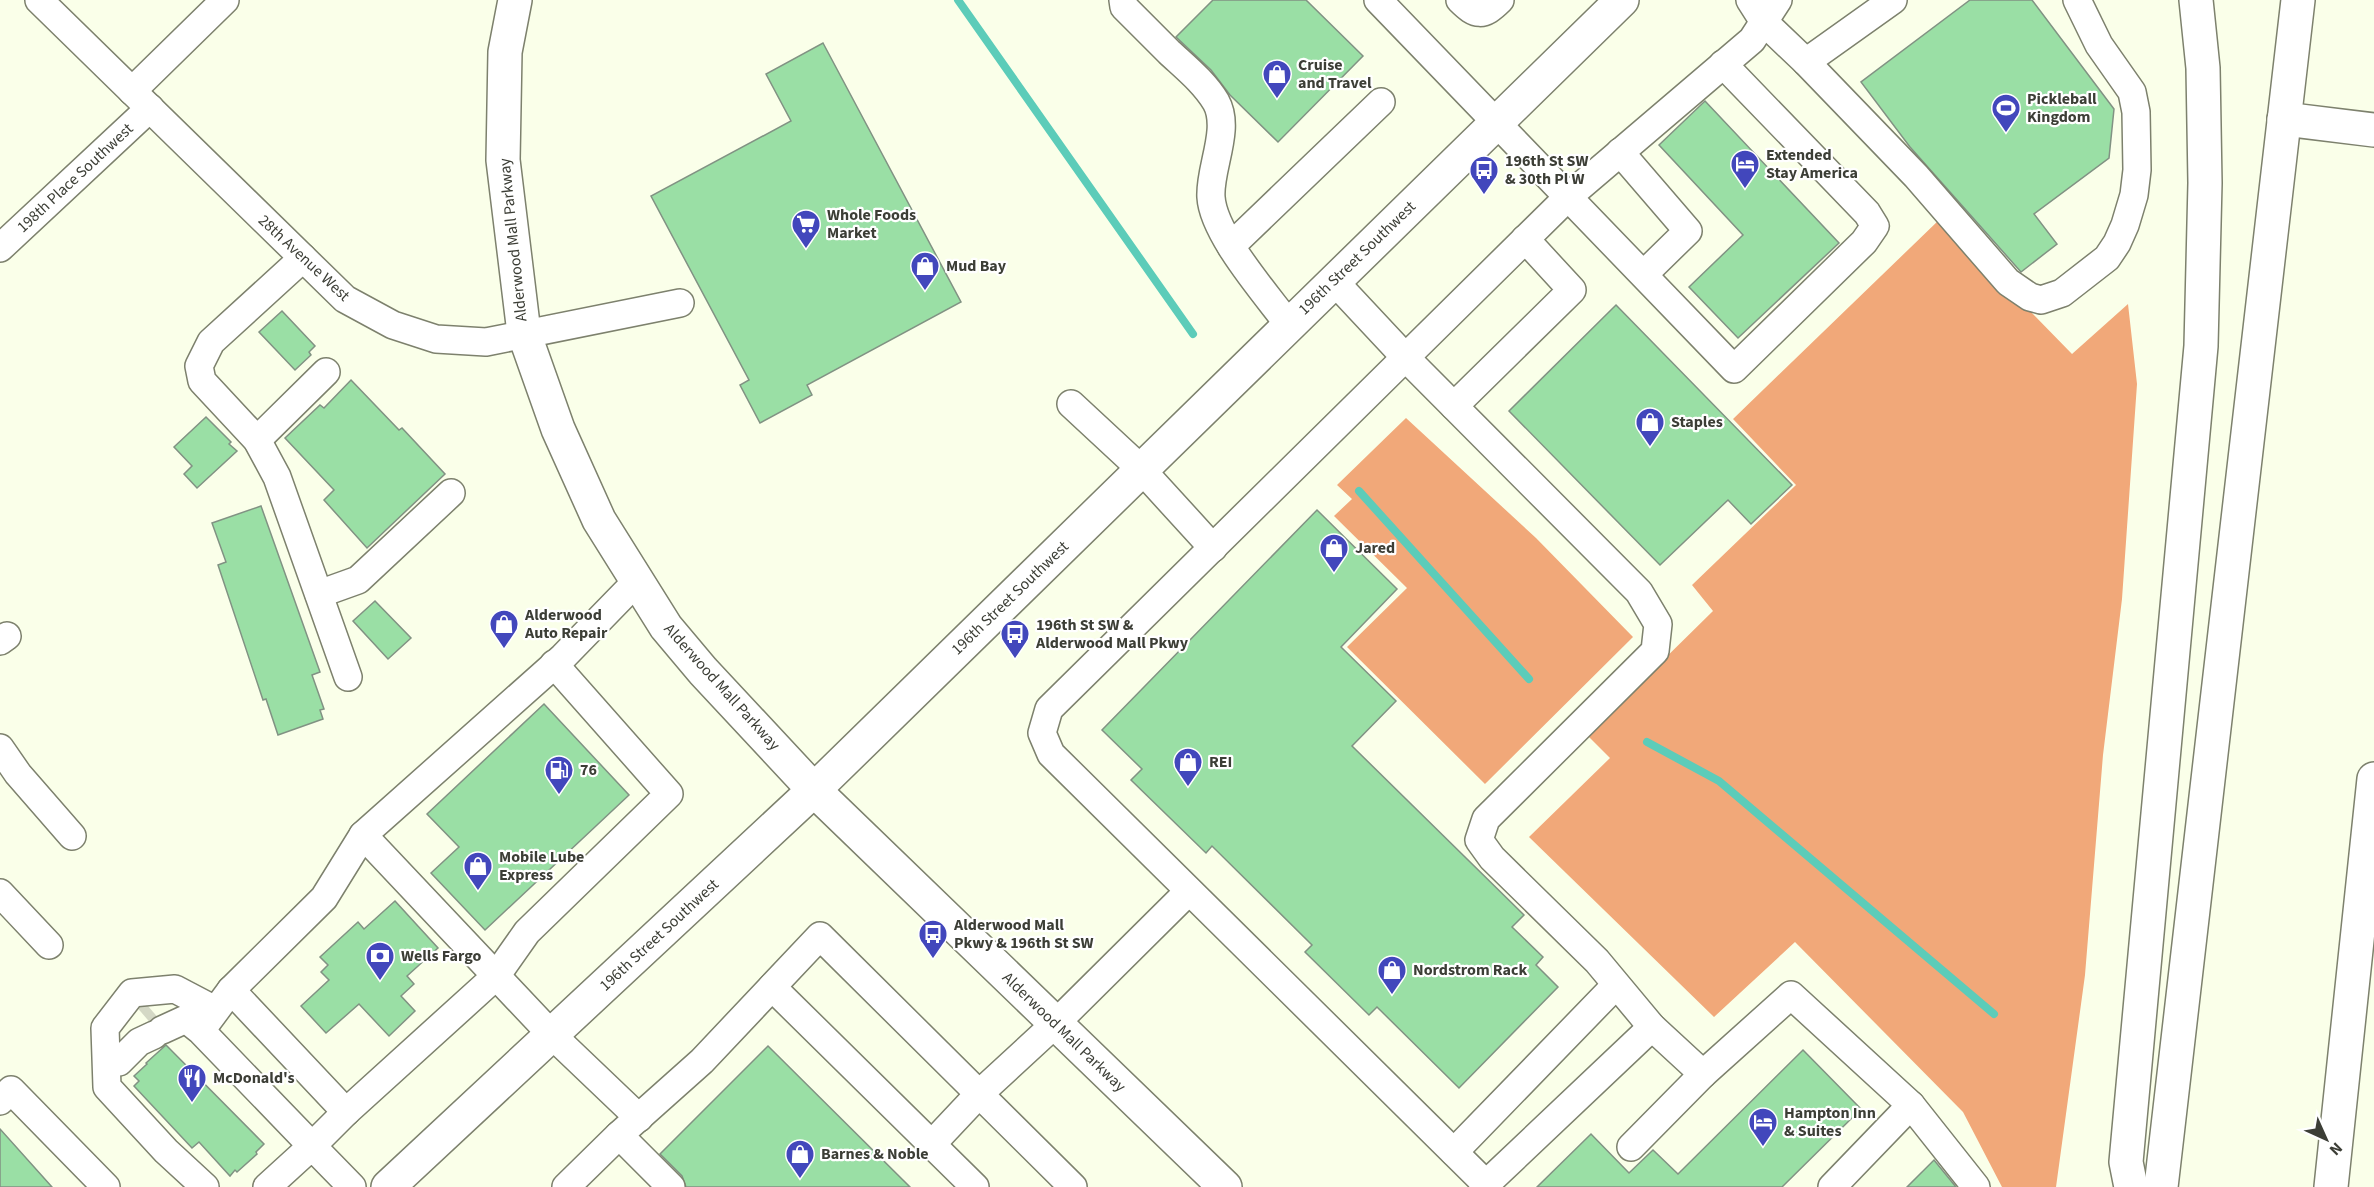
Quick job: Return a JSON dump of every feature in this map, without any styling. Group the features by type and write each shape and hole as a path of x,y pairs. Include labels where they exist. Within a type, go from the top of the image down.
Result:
{"main road":[{"name":"Alderwood Mall Parkway","path":"515,0 505,52 503,160 524,333 558,429 599,520 666,627 703,671 814,790 1225,1187"},
{"name":"196th Street Southwest","path":"388,1187 814,790 1622,0"},
{"path":"2131,1187 2126,1162 2201,346 2205,183 2203,68 2196,0"},
{"path":"2161,1187 2298,0"},
{"path":"2284,119 2374,130"},
{"path":"2331,1187 2374,779"}],"street":[{"name":"28th Avenue West","path":"39,0 345,300 393,325 436,339 486,342 680,303"},
{"name":"198th Place Southwest","path":"0,248 141,99 225,0"},
{"path":"1123,0 1124,7 1198,78 1217,103 1220,138 1210,196 1213,211 1231,246 1289,325"},
{"path":"1378,0 1734,369 1864,242 1875,226 1867,213 1723,64"},
{"path":"1460,0 1472,11 1480,12 1494,6 1500,0"},
{"path":"1806,62 1893,0"},
{"path":"1764,7 1806,62 1916,176 2008,282 2030,297 2042,300 2062,293 2107,258 2125,225 2134,195 2136,178 2136,112 2132,92 2099,45 2077,0"},
{"path":"1652,1027 1484,1185 1454,1152 1051,754 1042,733 1049,709 1569,196 1752,40 1764,7"},
{"path":"1231,246 1381,102"},
{"path":"1620,152 1688,231 1644,274"},
{"path":"1454,406 1572,290 1525,239"},
{"path":"303,258 211,342 199,366 202,381 257,440 277,477 348,677"},
{"path":"1334,281 1406,358 1639,592 1658,624 1655,651 1486,819 1479,840 1492,858 1597,961 1652,1027 1703,1074"},
{"path":"257,440 326,372"},
{"path":"1071,404 1142,469 1213,548"},
{"path":"319,594 358,580 451,493"},
{"path":"119,1062 139,1042 208,1012 324,898 363,835 555,664 637,581"},
{"path":"267,1187 345,1112 496,976 527,932 669,794 555,664"},
{"path":"0,748 18,774 72,836"},
{"path":"363,835 552,1035 629,1127 671,1187"},
{"path":"931,1144 979,1094 1056,1023 1189,891"},
{"path":"0,893 49,945"},
{"path":"566,1187 702,1061 820,936 1073,1187"},
{"path":"1454,1152 1616,985"},
{"path":"772,987 975,1187"},
{"path":"206,1187 166,1151 107,1087 105,1028 132,993 175,989 345,1112"},
{"path":"1631,1147 1703,1074 1791,995 1911,1105 1976,1187"},
{"path":"219,1187 219,1181 178,1145 121,1081 119,1062 125,1029 144,1009 171,1005 208,1012 312,1146 352,1187"},
{"path":"5,1095 106,1187"},
{"path":"1832,1187 1911,1105"}],"shaded area":[{"path":"1940,219 2072,354 2128,304 2137,384 2122,599 2103,755 2085,975 2056,1187 2002,1187 1963,1112 1795,942 1714,1017 1529,837 1610,758 1587,735 1713,611 1692,585 1796,485 1733,419"},
{"path":"1406,418 1536,538 1633,637 1485,784 1347,647 1407,588 1334,516 1352,499 1337,485"}],"building":[{"name":"Cruise and Travel","path":"1213,0 1306,0 1363,56 1278,142 1230,95 1211,70 1176,37"},
{"name":"Pickleball Kingdom","path":"1970,0 2032,0 2114,109 2109,158 2034,214 2057,244 2021,272 1910,147 1861,82"},
{"name":"Whole Foods Market","path":"823,43 961,302 807,385 812,395 760,423 740,385 749,380 651,196 791,121 766,74"},
{"name":"Extended Stay America","path":"1705,101 1839,243 1738,338 1689,287 1743,235 1659,145"},
{"name":"Staples","path":"1616,305 1792,485 1751,524 1728,500 1660,565 1509,411"},
{"path":"282,311 315,346 309,352 311,355 295,370 259,332"},
{"path":"351,380 399,430 402,428 445,474 367,548 324,500 334,490 285,438 320,405 324,408"},
{"path":"206,417 237,451 197,488 184,474 192,466 174,447"},
{"path":"261,506 320,672 312,675 324,709 320,710 323,719 278,735 266,699 263,700 218,565 226,562 212,523"},
{"path":"1317,510 1397,589 1341,647 1396,701 1352,746 1524,915 1512,927 1543,957 1536,965 1558,987 1459,1088 1377,1007 1369,1015 1305,952 1312,945 1212,846 1206,853 1131,780 1142,769 1102,730"},
{"path":"375,601 411,638 388,659 353,621"},
{"path":"544,704 629,795 485,930 431,873 459,847 427,814"},
{"path":"395,901 438,948 407,976 414,984 401,996 415,1011 389,1036 359,1004 326,1033 301,1006 329,980 321,972 328,965 320,957 358,922 364,929"},
{"name":"McDonald's","path":"166,1045 264,1144 256,1152 257,1154 230,1176 199,1142 192,1148 134,1086 139,1081 134,1076"},
{"path":"768,1046 910,1187 686,1187 682,1176 660,1154"},
{"name":"Hampton Inn & Suites","path":"1803,1050 1861,1109 1782,1187 1537,1187 1591,1134 1629,1173 1653,1150 1678,1174"},
{"path":"0,1129 52,1187 0,1187"},
{"path":"1934,1160 1956,1187 1907,1187"}],"waterway":[{"path":"958,0 1193,334"},
{"path":"1359,491 1529,679"},
{"path":"1647,742 1719,781 1994,1014"}],"tunnel":[{"path":"141,1012 148,1006"}],"place":[{"name":"Cruise and Travel","path":"1277,100"},
{"name":"Pickleball Kingdom","path":"2006,134"},
{"name":"Extended Stay America","path":"1745,190"},
{"name":"196th St SW & 30th Pl W","path":"1484,196"},
{"name":"Whole Foods Market","path":"806,250"},
{"name":"Mud Bay","path":"925,292"},
{"name":"Staples","path":"1650,448"},
{"name":"Jared","path":"1334,574"},
{"name":"Alderwood Auto Repair","path":"504,650"},
{"name":"196th St SW & Alderwood Mall Pkwy","path":"1015,660"},
{"name":"REI","path":"1188,788"},
{"name":"76","path":"559,796"},
{"name":"Mobile Lube Express","path":"478,892"},
{"name":"Alderwood Mall Pkwy & 196th St SW","path":"933,960"},
{"name":"Wells Fargo","path":"380,982"},
{"name":"Nordstrom Rack","path":"1392,996"},
{"name":"McDonald's","path":"192,1104"},
{"name":"Hampton Inn & Suites","path":"1763,1148"},
{"name":"Barnes & Noble","path":"800,1180"}]}
